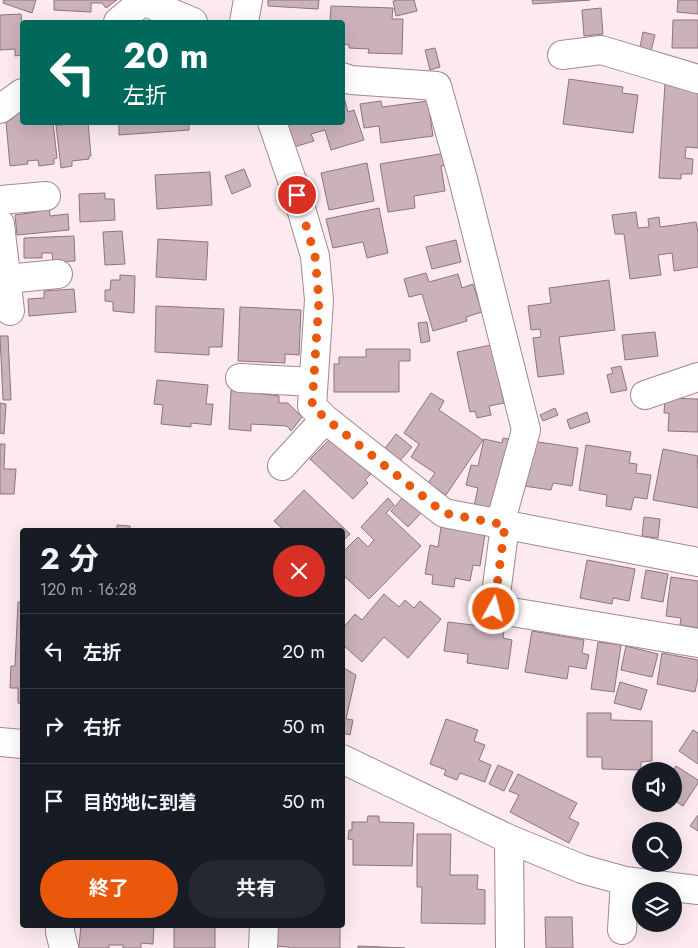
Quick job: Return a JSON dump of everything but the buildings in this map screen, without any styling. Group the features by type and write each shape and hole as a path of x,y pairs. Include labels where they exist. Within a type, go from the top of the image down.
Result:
{"street":[{"path":"244,20 248,0"},
{"path":"120,20 144,1 188,20"},
{"path":"562,55 601,50 698,79"},
{"path":"345,78 437,86 463,178 526,430 503,525 494,609 698,643"},
{"path":"0,109 20,94"},
{"path":"273,125 315,256 319,300 312,406 444,513 698,562"},
{"path":"0,200 46,196"},
{"path":"0,224 10,311"},
{"path":"6,279 58,274"},
{"path":"240,378 313,382"},
{"path":"645,395 698,378"},
{"path":"282,466 325,418"},
{"path":"0,742 20,744"},
{"path":"345,760 509,839 582,869 625,881 698,890"},
{"path":"509,839 510,948"},
{"path":"622,930 625,881"},
{"path":"60,928 64,948"},
{"path":"263,948 264,928"}],"route":[{"path":"297,195 315,256 319,300 312,406 444,513 505,525 494,609"}]}
